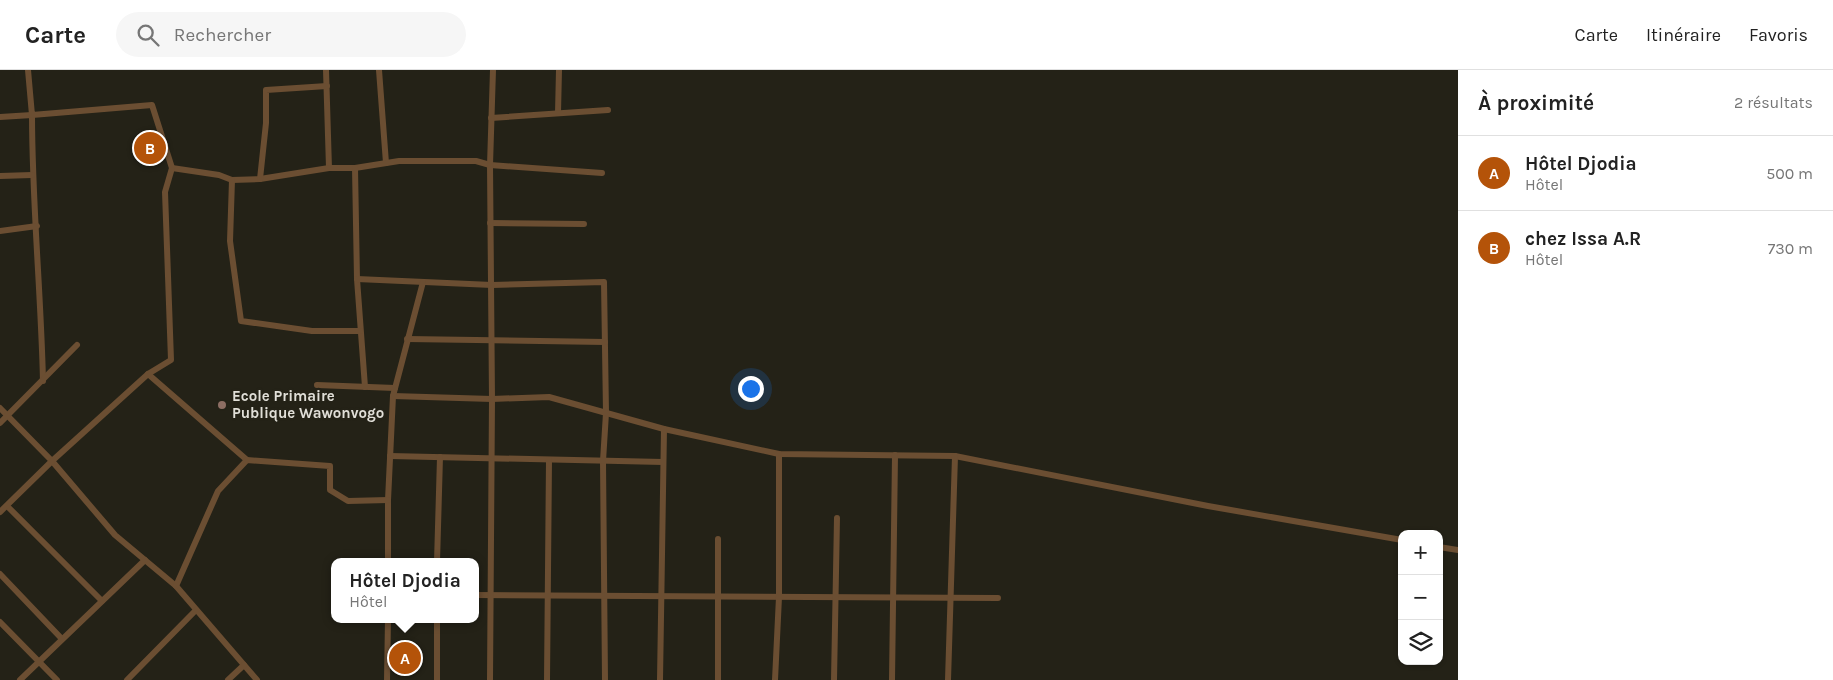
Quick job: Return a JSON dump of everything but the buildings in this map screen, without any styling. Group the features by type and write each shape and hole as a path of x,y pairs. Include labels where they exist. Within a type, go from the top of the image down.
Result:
{"street":[{"path":"28,70 32,115 32,175 37,226 43,381"},
{"path":"326,70 329,168"},
{"path":"379,70 386,163"},
{"path":"490,680 492,285 490,165 493,70"},
{"path":"558,113 559,70"},
{"path":"260,179 266,123 266,90 327,86"},
{"path":"0,117 152,105 172,168 165,192 171,360 148,374 52,461 0,512"},
{"path":"491,118 608,110"},
{"path":"172,168 220,175 232,180 260,179 329,168 355,168 399,161 476,161 490,165 602,173"},
{"path":"355,168 357,279 366,387"},
{"path":"0,176 32,175"},
{"path":"232,180 230,241 241,321 312,332 360,331"},
{"path":"490,223 584,224"},
{"path":"0,231 37,226"},
{"path":"357,279 492,285 604,282 606,413 603,461 605,680"},
{"path":"388,558 388,500 393,396 423,282"},
{"path":"407,339 605,342"},
{"path":"0,423 77,345"},
{"path":"148,374 247,460 330,466 330,490 348,501 388,500"},
{"path":"316,386 395,388"},
{"path":"393,396 492,399 549,397 664,429 779,454 955,456 1208,506 1398,539"},
{"path":"0,408 52,461 115,535 176,586 257,680"},
{"path":"660,680 664,429"},
{"path":"775,680 779,597 779,454"},
{"path":"892,680 894,455"},
{"path":"390,456 663,462"},
{"path":"948,680 955,456"},
{"path":"437,558 440,457"},
{"path":"176,586 218,491 247,460"},
{"path":"548,680 549,460"},
{"path":"7,506 102,600"},
{"path":"834,680 837,518"},
{"path":"718,539 718,680"},
{"path":"1443,548 1458,550"},
{"path":"20,680 145,560"},
{"path":"0,574 62,639"},
{"path":"479,595 998,598"},
{"path":"127,680 196,610"},
{"path":"0,622 57,680"},
{"path":"387,680 388,623"},
{"path":"437,623 437,680"},
{"path":"228,680 244,665"}],"place":[{"name":"chez Issa A.R","path":"150,148"},
{"name":"Ecole Primaire Publique Wawonvogo","path":"222,405"},
{"name":"Hôtel Djodia","path":"405,658"}]}
